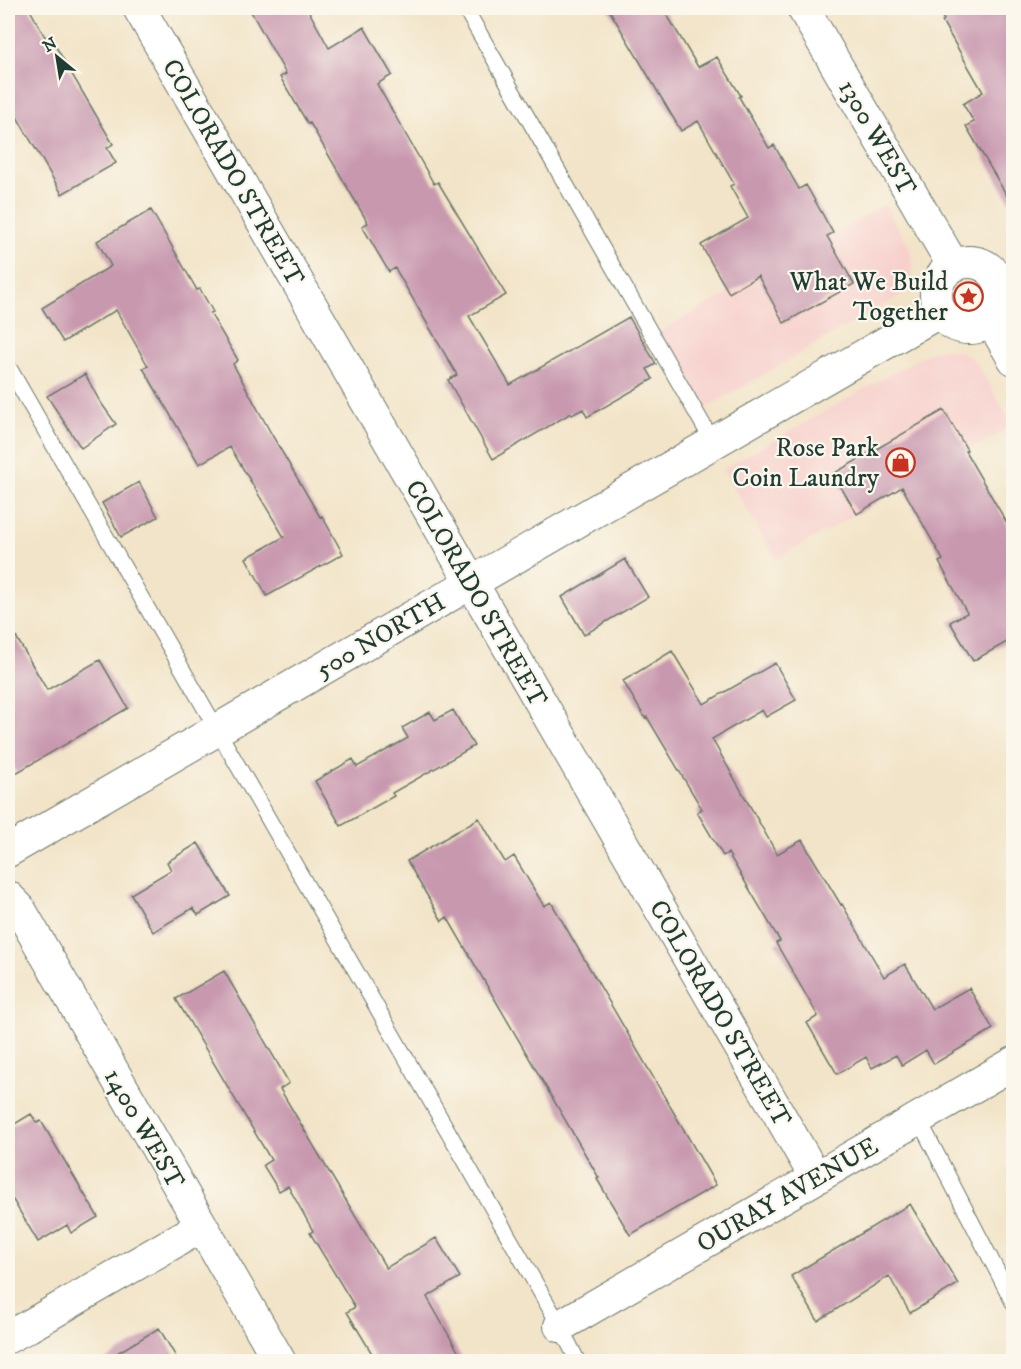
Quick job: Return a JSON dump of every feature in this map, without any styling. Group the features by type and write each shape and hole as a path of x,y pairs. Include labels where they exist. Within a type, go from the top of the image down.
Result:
{"street":[{"name":"COLORADO STREET","path":"139,8 816,1178"},
{"name":"1300 WEST","path":"804,8 953,265"},
{"path":"970,261 1005,273 999,309 985,324 974,328 962,328 952,324 939,312 935,296 937,286 942,275 953,265 970,261"},
{"name":"500 NORTH","path":"8,851 939,312"},
{"path":"991,320 1014,359"},
{"name":"1400 WEST","path":"8,897 19,908 280,1362"},
{"name":"OURAY AVENUE","path":"560,1326 1014,1063"},
{"path":"8,1337 202,1226"}],"lane":[{"path":"465,8 713,442"},
{"path":"8,366 560,1326 578,1362"},
{"path":"918,1118 1014,1304"}],"shaded area":[{"path":"885,205 910,249 912,277 902,294 698,413 652,336"},
{"path":"946,349 964,353 976,362 1013,426 776,559 723,469 932,351"}],"building":[{"path":"8,8 29,8 45,37 49,35 113,144 107,148 116,163 62,194 17,117 8,122"},
{"path":"249,8 307,8 329,48 364,27 392,75 377,84 434,184 438,182 506,295 469,316 510,385 629,317 656,364 647,369 653,379 587,417 583,409 572,415 571,413 493,459 448,380 457,375 395,268 389,272 362,226 368,223 310,123 308,124 280,77 286,74"},
{"path":"608,8 663,8 698,67 717,57 769,148 774,145 799,189 806,185 833,233 827,236 854,284 784,323 758,276 729,293 701,245 748,218 730,186 734,184 698,121 681,131"},
{"path":"937,8 1014,8 1014,208 966,126 974,122 963,104 983,92 942,21 944,20"},
{"path":"151,210 197,290 200,289 213,312 210,313 238,360 233,364 272,435 343,554 267,596 246,558 284,537 230,447 199,464 143,368 148,366 116,310 63,342 42,308 111,266 97,241"},
{"path":"85,374 99,400 116,424 81,448 47,396"},
{"path":"944,410 1014,535 1014,638 973,661 950,622 967,613 939,562 943,560 902,487 857,514 833,474"},
{"path":"139,482 158,517 121,537 102,503"},
{"path":"625,559 648,597 584,635 562,597"},
{"path":"8,623 47,690 100,660 128,708 16,773 8,758"},
{"path":"672,651 704,704 775,663 796,700 766,717 762,710 712,739 777,854 802,840 884,977 905,964 932,1009 969,988 993,1029 934,1064 926,1050 902,1065 896,1055 872,1068 866,1057 837,1074 807,1023 818,1016 776,943 780,941 728,853 723,856 697,812 702,809 623,681"},
{"path":"453,710 474,746 392,793 394,796 341,826 315,781 353,759 357,767 408,738 402,728 430,712 435,720"},
{"path":"479,818 505,862 514,856 544,906 551,902 716,1185 630,1235 447,917 442,921 407,861"},
{"path":"198,843 230,896 198,915 193,908 153,932 131,894 171,870 167,862"},
{"path":"224,971 289,1083 280,1089 386,1268 436,1238 460,1277 427,1297 464,1362 377,1362 347,1312 355,1307 310,1233 313,1231 288,1186 279,1191 263,1165 271,1160 176,999"},
{"path":"31,1114 37,1123 41,1121 98,1217 71,1233 67,1225 38,1242 13,1200 8,1200 8,1128"},
{"path":"910,1204 958,1284 910,1313 889,1276 818,1321 791,1276"},
{"path":"159,1328 179,1362 102,1362"}],"place":[{"name":"What We Build Together","path":"969,296"},
{"name":"Rose Park Coin Laundry","path":"900,462"}]}
